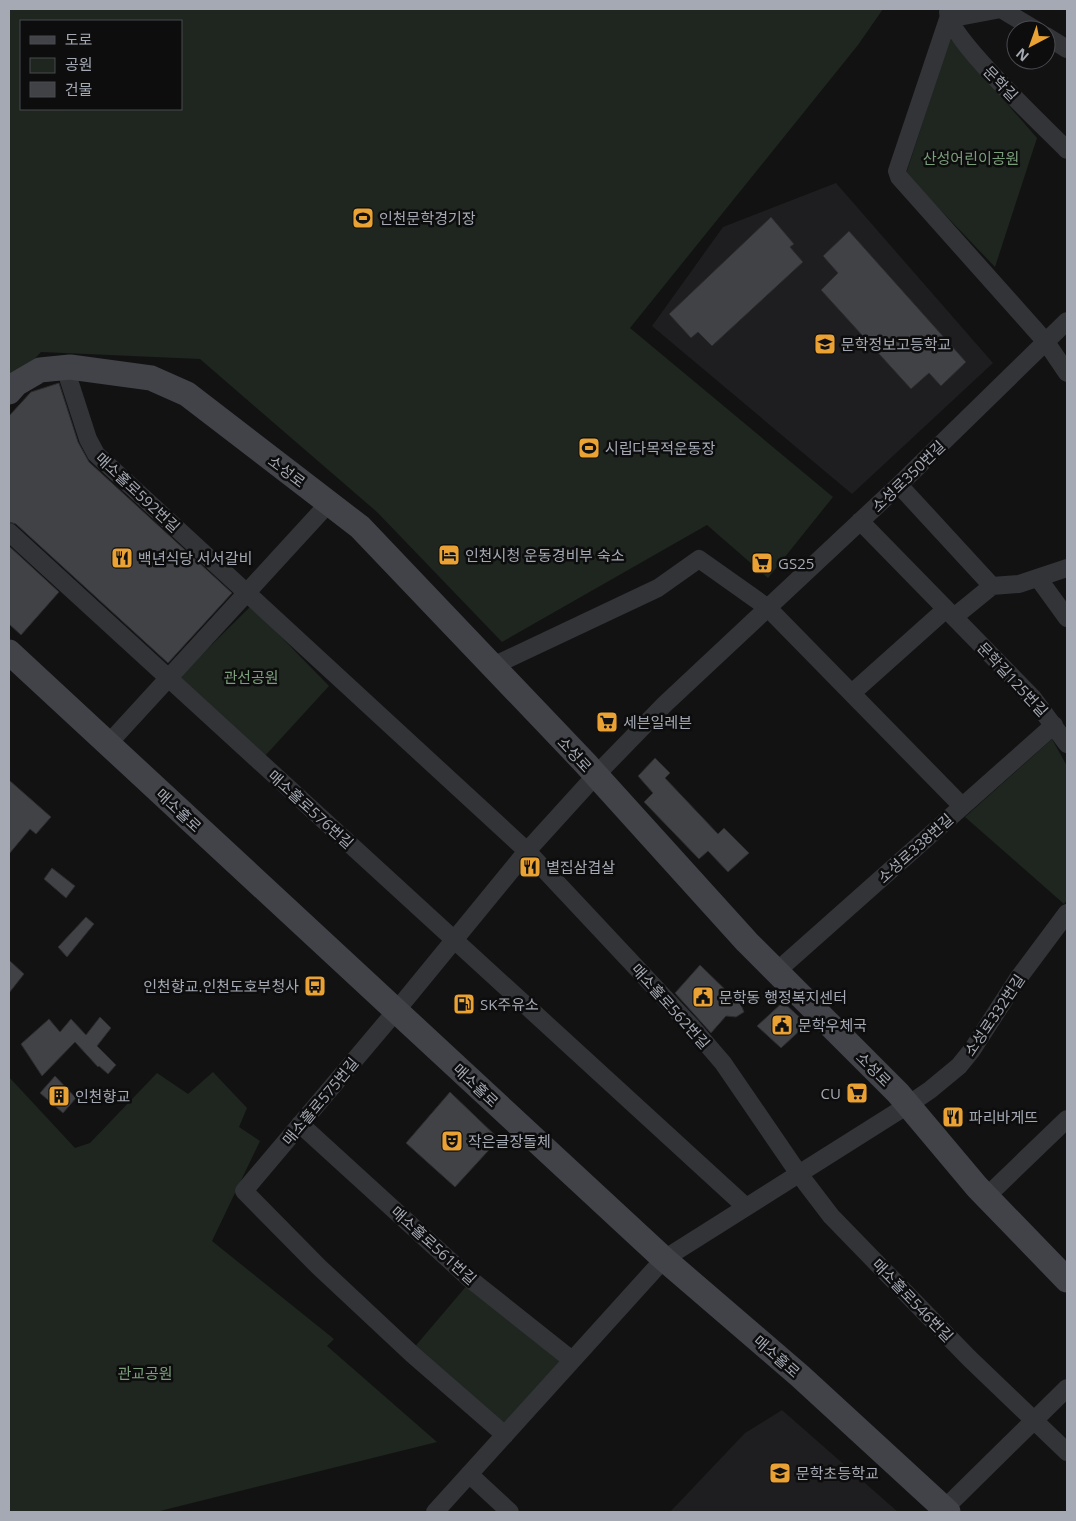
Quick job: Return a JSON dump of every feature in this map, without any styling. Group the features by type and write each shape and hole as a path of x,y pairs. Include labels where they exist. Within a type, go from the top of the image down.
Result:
{"street":[{"path":"1019,20 1001,9 948,14 897,171 899,177 1046,342 1067,373"},
{"name":"문학길","path":"948,14 966,46 1067,150"},
{"path":"1056,42 1067,49"},
{"name":"소성로350번길","path":"596,775 665,704 899,485 1067,321"},
{"name":"소성로","path":"9,392 16,384 40,370 65,368 152,378 187,394 361,528 596,775 747,942 898,1093 986,1196 1067,1280"},
{"name":"매소홀로592번길","path":"65,368 88,439 96,454 247,593"},
{"path":"899,485 992,586"},
{"path":"108,744 329,503"},
{"name":"문학길125번길","path":"860,521 1033,698 1067,744"},
{"path":"9,532 168,678"},
{"path":"493,666 658,588 699,558 768,608 962,806"},
{"path":"852,693 950,613 992,586 1019,584 1067,568"},
{"path":"1038,578 1067,618"},
{"path":"247,593 527,851"},
{"name":"매소홀로","path":"9,652 664,1259 800,1376 946,1510"},
{"name":"매소홀로576번길","path":"168,678 454,939"},
{"name":"소성로338번길","path":"777,971 1054,725"},
{"path":"396,1011 527,851 596,775"},
{"name":"매소홀로562번길","path":"527,851 692,1027 722,1063 799,1174"},
{"name":"소성로332번길","path":"908,1105 959,1066 972,1050 1017,980 1067,913"},
{"path":"454,939 746,1207"},
{"name":"매소홀로575번길","path":"396,1011 244,1191 320,1267 412,1354 505,1435"},
{"path":"435,1512 664,1259 908,1105"},
{"path":"986,1196 1067,1119"},
{"name":"매소홀로561번길","path":"300,1124 470,1279 572,1360"},
{"name":"매소홀로546번길","path":"799,1174 838,1223 969,1358 1034,1420"},
{"path":"946,1510 1067,1388"},
{"path":"1034,1420 1067,1452"},
{"path":"469,1474 510,1512"}],"shaded area":[{"name":"문학정보고등학교","path":"836,183 993,363 852,494 652,326 723,227"},
{"name":"문학초등학교","path":"782,1410 898,1512 670,1512 745,1433"}],"green space":[{"name":"인천문학경기장","path":"9,9 883,9 858,45 630,328 833,497 768,578 707,525 502,642 377,512 200,359 41,352 9,387"},
{"name":"산성어린이공원","path":"950,38 1037,138 995,267 906,174"},
{"name":"관선공원","path":"251,606 329,686 264,757 178,678"},
{"path":"1052,739 1067,766 1067,900 1064,904 965,817"},
{"name":"관교공원","path":"213,1072 247,1108 239,1127 260,1141 212,1241 334,1339 327,1346 437,1442 156,1512 9,1512 9,1077 75,1148 90,1143 157,1073 188,1094"},
{"path":"469,1283 565,1362 505,1426 412,1350"}],"building":[{"path":"771,217 794,244 790,247 803,262 712,346 698,332 691,338 669,314"},
{"path":"849,231 966,362 941,386 929,373 911,389 821,290 838,273 823,256"},
{"name":"백년식당 서서갈비","path":"59,383 78,442 89,462 232,593 168,663 16,524 9,522 9,416 31,392"},
{"path":"9,546 59,592 21,635 9,624"},
{"path":"655,758 670,773 665,778 718,834 724,828 749,853 728,872 708,851 699,859 644,802 653,793 638,776"},
{"path":"9,780 51,817 36,834 30,829 9,854"},
{"path":"52,868 75,886 66,898 44,879"},
{"path":"86,917 94,924 67,957 58,947"},
{"path":"9,960 24,974 9,993"},
{"path":"700,965 741,1005 744,1012 736,1017 726,1016 711,1033 675,993"},
{"name":"문학우체국","path":"783,1002 807,1024 781,1048 757,1026"},
{"path":"100,1017 111,1028 97,1046 116,1065 108,1074 98,1067 75,1042 42,1076 21,1044 49,1019 60,1032 71,1019 86,1035"},
{"name":"인천향교","path":"55,1076 76,1098 63,1113 40,1093"},
{"name":"작은글장돌체","path":"450,1092 499,1139 455,1187 406,1143"}],"place":[{"name":"인천문학경기장","path":"363,218"},
{"name":"문학정보고등학교","path":"825,344"},
{"name":"시립다목적운동장","path":"589,448"},
{"name":"인천시청 운동경비부 숙소","path":"449,555"},
{"name":"백년식당 서서갈비","path":"122,558"},
{"name":"GS25","path":"762,563"},
{"name":"세븐일레븐","path":"607,722"},
{"name":"볕집삼겹살","path":"530,867"},
{"name":"인천향교.인천도호부청사","path":"315,986"},
{"name":"문학동 행정복지센터","path":"703,997"},
{"name":"SK주유소","path":"464,1004"},
{"name":"문학우체국","path":"782,1025"},
{"name":"CU","path":"857,1093"},
{"name":"인천향교","path":"59,1096"},
{"name":"파리바게뜨","path":"953,1117"},
{"name":"작은글장돌체","path":"452,1141"},
{"name":"문학초등학교","path":"780,1473"}]}
